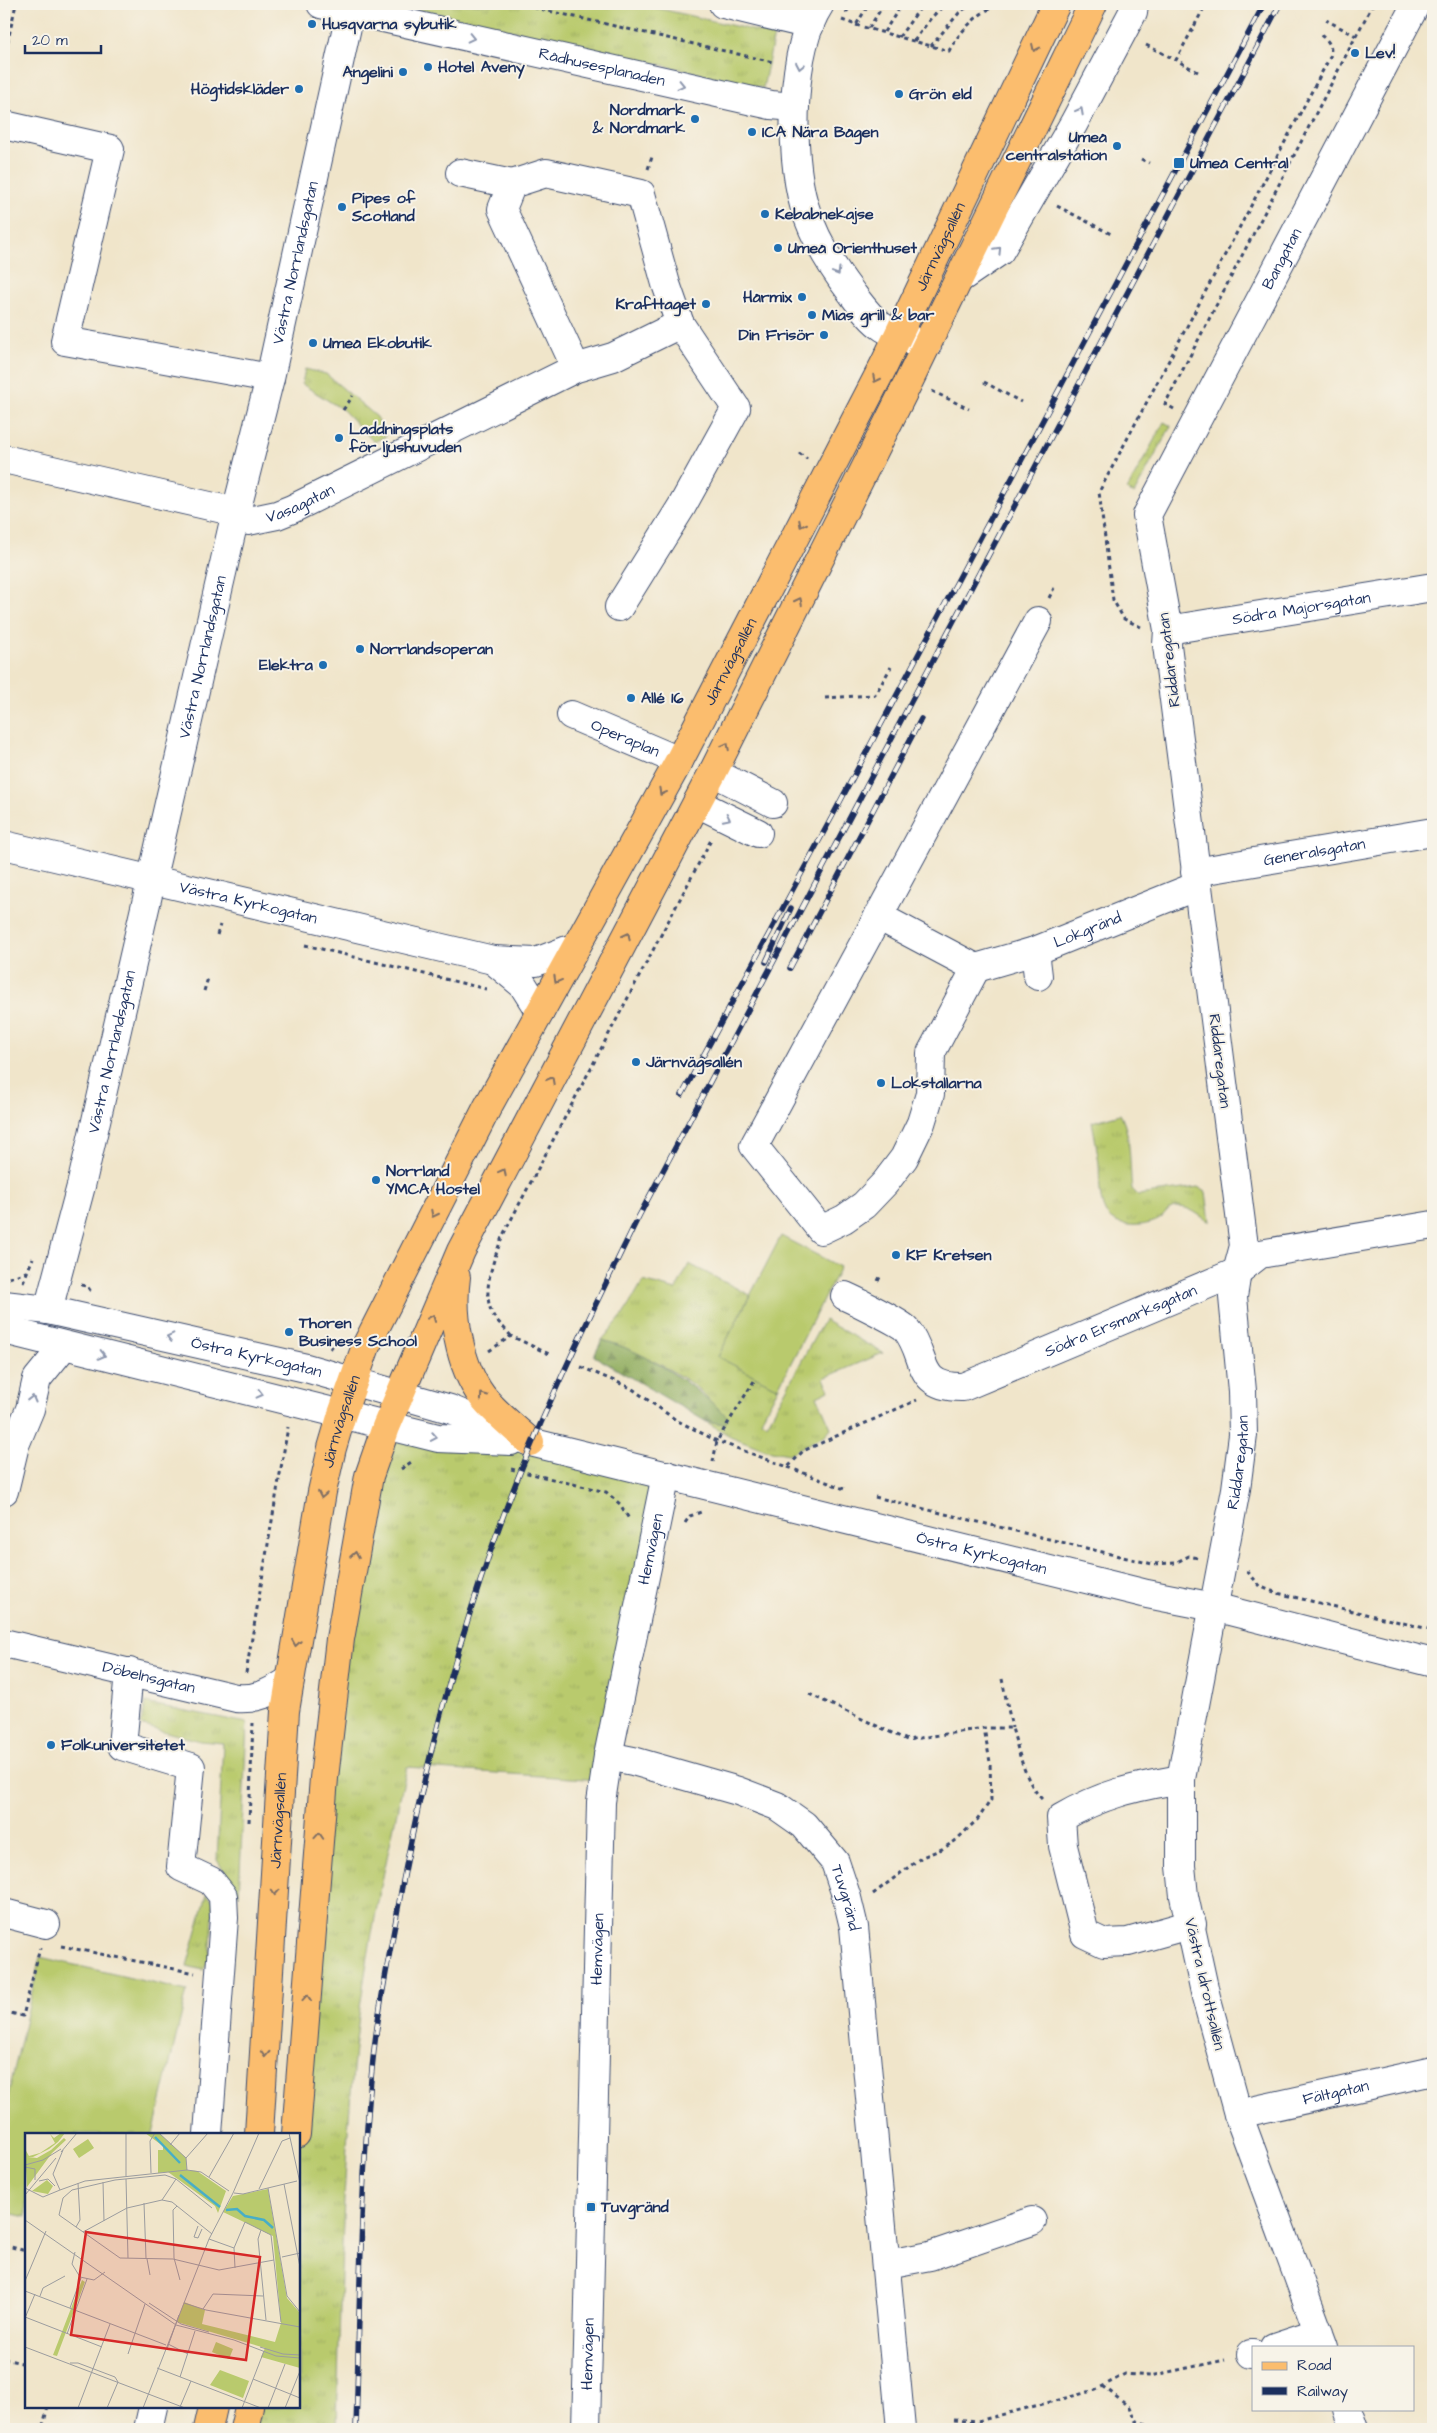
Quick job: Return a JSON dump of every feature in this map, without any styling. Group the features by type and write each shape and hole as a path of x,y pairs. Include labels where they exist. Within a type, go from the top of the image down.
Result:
{"main road":[{"name":"Järnvägsallén","path":"259,2133 282,1757 290,1680 322,1492 342,1414 353,1381 375,1328 487,1108 679,761 898,336 1056,4"},
{"name":"Järnvägsallén","path":"296,2133 324,1778 340,1639 369,1476 398,1394 461,1251 713,772 927,345 1093,4"},
{"path":"461,1251 454,1296 454,1315 465,1358 482,1395 530,1442"},
{"path":"208,2429 213,2408"},
{"path":"244,2429 249,2408"}],"street":[{"name":"Rådhusesplanaden","path":"321,4 351,8 771,105 795,106"},
{"path":"723,4 815,14 799,69 795,106 795,158 804,206 820,242 838,275 859,303 882,327 898,336 927,345"},
{"path":"959,279 1000,251 1074,123 1133,12 1134,4"},
{"name":"Bangatan","path":"1147,515 1416,4"},
{"name":"Västra Norrlandsgatan","path":"48,1310 81,1186 236,512 270,378 351,8"},
{"path":"4,125 110,149 65,341 270,378"},
{"path":"460,173 512,184 546,173 641,194 666,284 680,324 736,408 682,506 618,607"},
{"path":"512,184 502,209 576,368 613,357 680,324"},
{"name":"Vasagatan","path":"4,459 236,512 248,521 277,515 292,509 576,368"},
{"name":"Riddaregatan","path":"1147,515 1168,630 1167,645 1244,1246 1236,1272 1233,1297 1242,1391 1243,1435 1236,1489 1214,1607"},
{"name":"Södra Majorsgatan","path":"1168,630 1433,587"},
{"path":"878,916 976,968 931,1052 930,1094 921,1124 904,1158 885,1183 864,1205 844,1219 821,1230 754,1146 878,916 1038,621"},
{"name":"Operaplan","path":"571,715 679,761"},
{"path":"713,772 773,803"},
{"path":"696,803 758,833"},
{"name":"Generalsgatan","path":"1196,879 1433,832"},
{"name":"Västra Kyrkogatan","path":"4,845 493,960 536,962 575,947"},
{"name":"Lokgränd","path":"976,968 1037,963 1196,879"},
{"name":"Västra Kyrkogatan","path":"493,960 523,985 540,1012"},
{"name":"Södra Ersmarksgatan","path":"954,1387 1236,1272 1260,1254 1433,1225"},
{"path":"845,1296 906,1328 929,1377 954,1387"},
{"name":"Östra Kyrkogatan","path":"4,1305 48,1310 306,1368 450,1409 530,1442 1147,1594 1214,1607 1433,1663"},
{"name":"Östra Kyrkogatan","path":"4,1330 342,1414 386,1427 438,1438 530,1442"},
{"path":"4,1491 15,1445 30,1409 37,1379 64,1346"},
{"name":"Hemvägen","path":"586,2429 601,1802 608,1756 666,1475"},
{"name":"Västra Idrottsallén","path":"1214,1607 1181,1779 1181,1866 1184,1896 1192,1924 1206,1997 1238,2114 1322,2339"},
{"name":"Döbelnsgatan","path":"4,1643 249,1699 263,1696 290,1680"},
{"path":"129,1672 122,1746 191,1767 181,1868 211,1881 223,1896 224,1918 208,2133"},
{"name":"Tuvgränd","path":"608,1756 633,1761 738,1791 777,1806 804,1826 835,1862 854,1927 901,2429"},
{"path":"1181,1779 1144,1785 1091,1801 1061,1818 1063,1846 1085,1934 1104,1943 1128,1942 1192,1924"},
{"path":"4,1913 46,1937"},
{"name":"Fältgatan","path":"1238,2114 1433,2071"},
{"path":"886,2264 930,2256 1032,2220"},
{"path":"1289,2346 1322,2339"},
{"path":"148,2429 153,2408"},
{"path":"1348,2410 1355,2429"}],"path":[{"path":"4,58 16,4"},
{"path":"518,4 777,63"},
{"path":"856,25 868,4"},
{"path":"869,28 884,4"},
{"path":"884,32 902,4"},
{"path":"899,37 923,4"},
{"path":"914,41 931,18 945,4"},
{"path":"931,46 954,18 971,4"},
{"path":"842,20 949,51 964,31 994,6 1001,4"},
{"path":"1176,60 1206,4"},
{"path":"1196,422 1165,404 1373,4"},
{"path":"1326,20 1356,36"},
{"path":"1122,32 1198,72"},
{"path":"1158,380 1330,57 1331,45 1327,39 1319,34"},
{"path":"1141,159 1149,164"},
{"path":"984,382 1021,402"},
{"path":"925,388 969,408"},
{"path":"343,410 353,396"},
{"path":"1050,596 1054,588"},
{"path":"825,698 875,695 891,667"},
{"path":"511,1336 494,1316 488,1290 491,1271 502,1237 724,816"},
{"path":"218,935 220,925"},
{"path":"204,991 208,978"},
{"path":"878,1281 881,1275"},
{"path":"581,1367 631,1388 676,1420 717,1441 856,1493"},
{"path":"717,1441 754,1381"},
{"path":"788,1467 803,1451 954,1387"},
{"path":"374,1463 399,1470 416,1459"},
{"path":"504,1467 606,1492 620,1504 629,1517 630,1526"},
{"path":"865,1495 1152,1564 1175,1563 1189,1556 1202,1559"},
{"path":"682,1528 690,1516 706,1510"},
{"path":"1241,1568 1250,1572 1261,1587 1277,1593 1433,1630"},
{"path":"1002,1679 1019,1754 1035,1792 1061,1818"},
{"path":"809,1694 907,1740 984,1728 1012,1728"},
{"path":"850,1910 922,1857 942,1849 954,1841 978,1818 991,1800 990,1762 984,1728"},
{"path":"4,2022 6,2012 23,2016 46,1937 219,1979"},
{"path":"4,2245 25,2251"},
{"path":"954,2419 978,2420 1096,2390 1125,2374 1150,2376 1252,2354"},
{"path":"4,2359 25,2364"},
{"path":"1104,2386 1129,2407 1136,2421 1147,2424 1151,2429"},
{"path":"48,2408 43,2425 56,2428"},
{"path":"1132,2429 1136,2421"}],"green space":[{"path":"394,4 639,4 774,35 763,88"},
{"path":"305,369 326,374 377,417 386,436 374,442 343,410 302,384"},
{"path":"1164,422 1171,426 1134,494 1127,490"},
{"path":"1120,1114 1127,1131 1132,1189 1138,1195 1198,1187 1206,1192 1210,1222 1181,1207 1170,1209 1158,1220 1146,1224 1123,1224 1110,1218 1103,1208 1099,1164 1092,1122"},
{"path":"781,1236 840,1267 778,1388 718,1357"},
{"path":"689,1264 750,1295 718,1357 778,1388 761,1420 767,1424 824,1320 883,1353 824,1378 829,1390 817,1396 831,1428 825,1435 789,1454 766,1450 730,1436 705,1421 725,1424 710,1401 690,1382 644,1356 602,1340 623,1315 643,1281 676,1290"},
{"path":"602,1340 637,1353 670,1371 728,1417 725,1424 705,1421 594,1356"},
{"path":"386,1427 666,1475 600,1780 407,1767 370,1943 355,2049 344,2191 337,2429 244,2429 249,2408 300,2408 299,2133 324,1778"},
{"path":"146,1703 247,1723 239,1895 217,1860 223,1743 200,1741 140,1725"},
{"path":"207,1894 214,1902 210,1959 203,1970 187,1966"},
{"path":"40,1957 187,1991 153,2133 25,2133 25,2217 4,2212 4,2114"}],"railway":[{"path":"682,1095 1264,4"},
{"path":"356,2429 363,2192 369,2097 378,2017 407,1862 432,1749 462,1638 498,1529 547,1409 639,1216 1280,4"},
{"path":"790,968 921,719"},
{"path":"766,962 791,908"}],"place":[{"name":"Husqvarna sybutik","path":"312,24"},
{"name":"Lev!","path":"1355,53"},
{"name":"Hotel Aveny","path":"428,67"},
{"name":"Angelini","path":"403,72"},
{"name":"Högtidskläder","path":"299,89"},
{"name":"Grön eld","path":"899,94"},
{"name":"Nordmark & Nordmark","path":"695,119"},
{"name":"ICA Nära Bågen","path":"752,132"},
{"name":"Umeå centralstation","path":"1117,146"},
{"name":"Umeå Central","path":"1179,163"},
{"name":"Pipes of Scotland","path":"342,207"},
{"name":"Kebabnekajse","path":"765,214"},
{"name":"Umeå Orienthuset","path":"778,248"},
{"name":"Hårmix","path":"802,297"},
{"name":"Krafttaget","path":"706,304"},
{"name":"Mias grill & bar","path":"812,315"},
{"name":"Din Frisör","path":"824,335"},
{"name":"Umeå Ekobutik","path":"313,343"},
{"name":"Laddningsplats för ljushuvuden","path":"339,438"},
{"name":"Norrlandsoperan","path":"360,649"},
{"name":"Elektra","path":"323,665"},
{"name":"Allé 16","path":"631,698"},
{"name":"Järnvägsallén","path":"636,1062"},
{"name":"Lokstallarna","path":"881,1083"},
{"name":"Norrland YMCA Hostel","path":"376,1180"},
{"name":"KF Kretsen","path":"896,1255"},
{"name":"Thoren Business School","path":"289,1332"},
{"name":"Folkuniversitetet","path":"51,1745"},
{"name":"Tuvgränd","path":"591,2207"}]}
